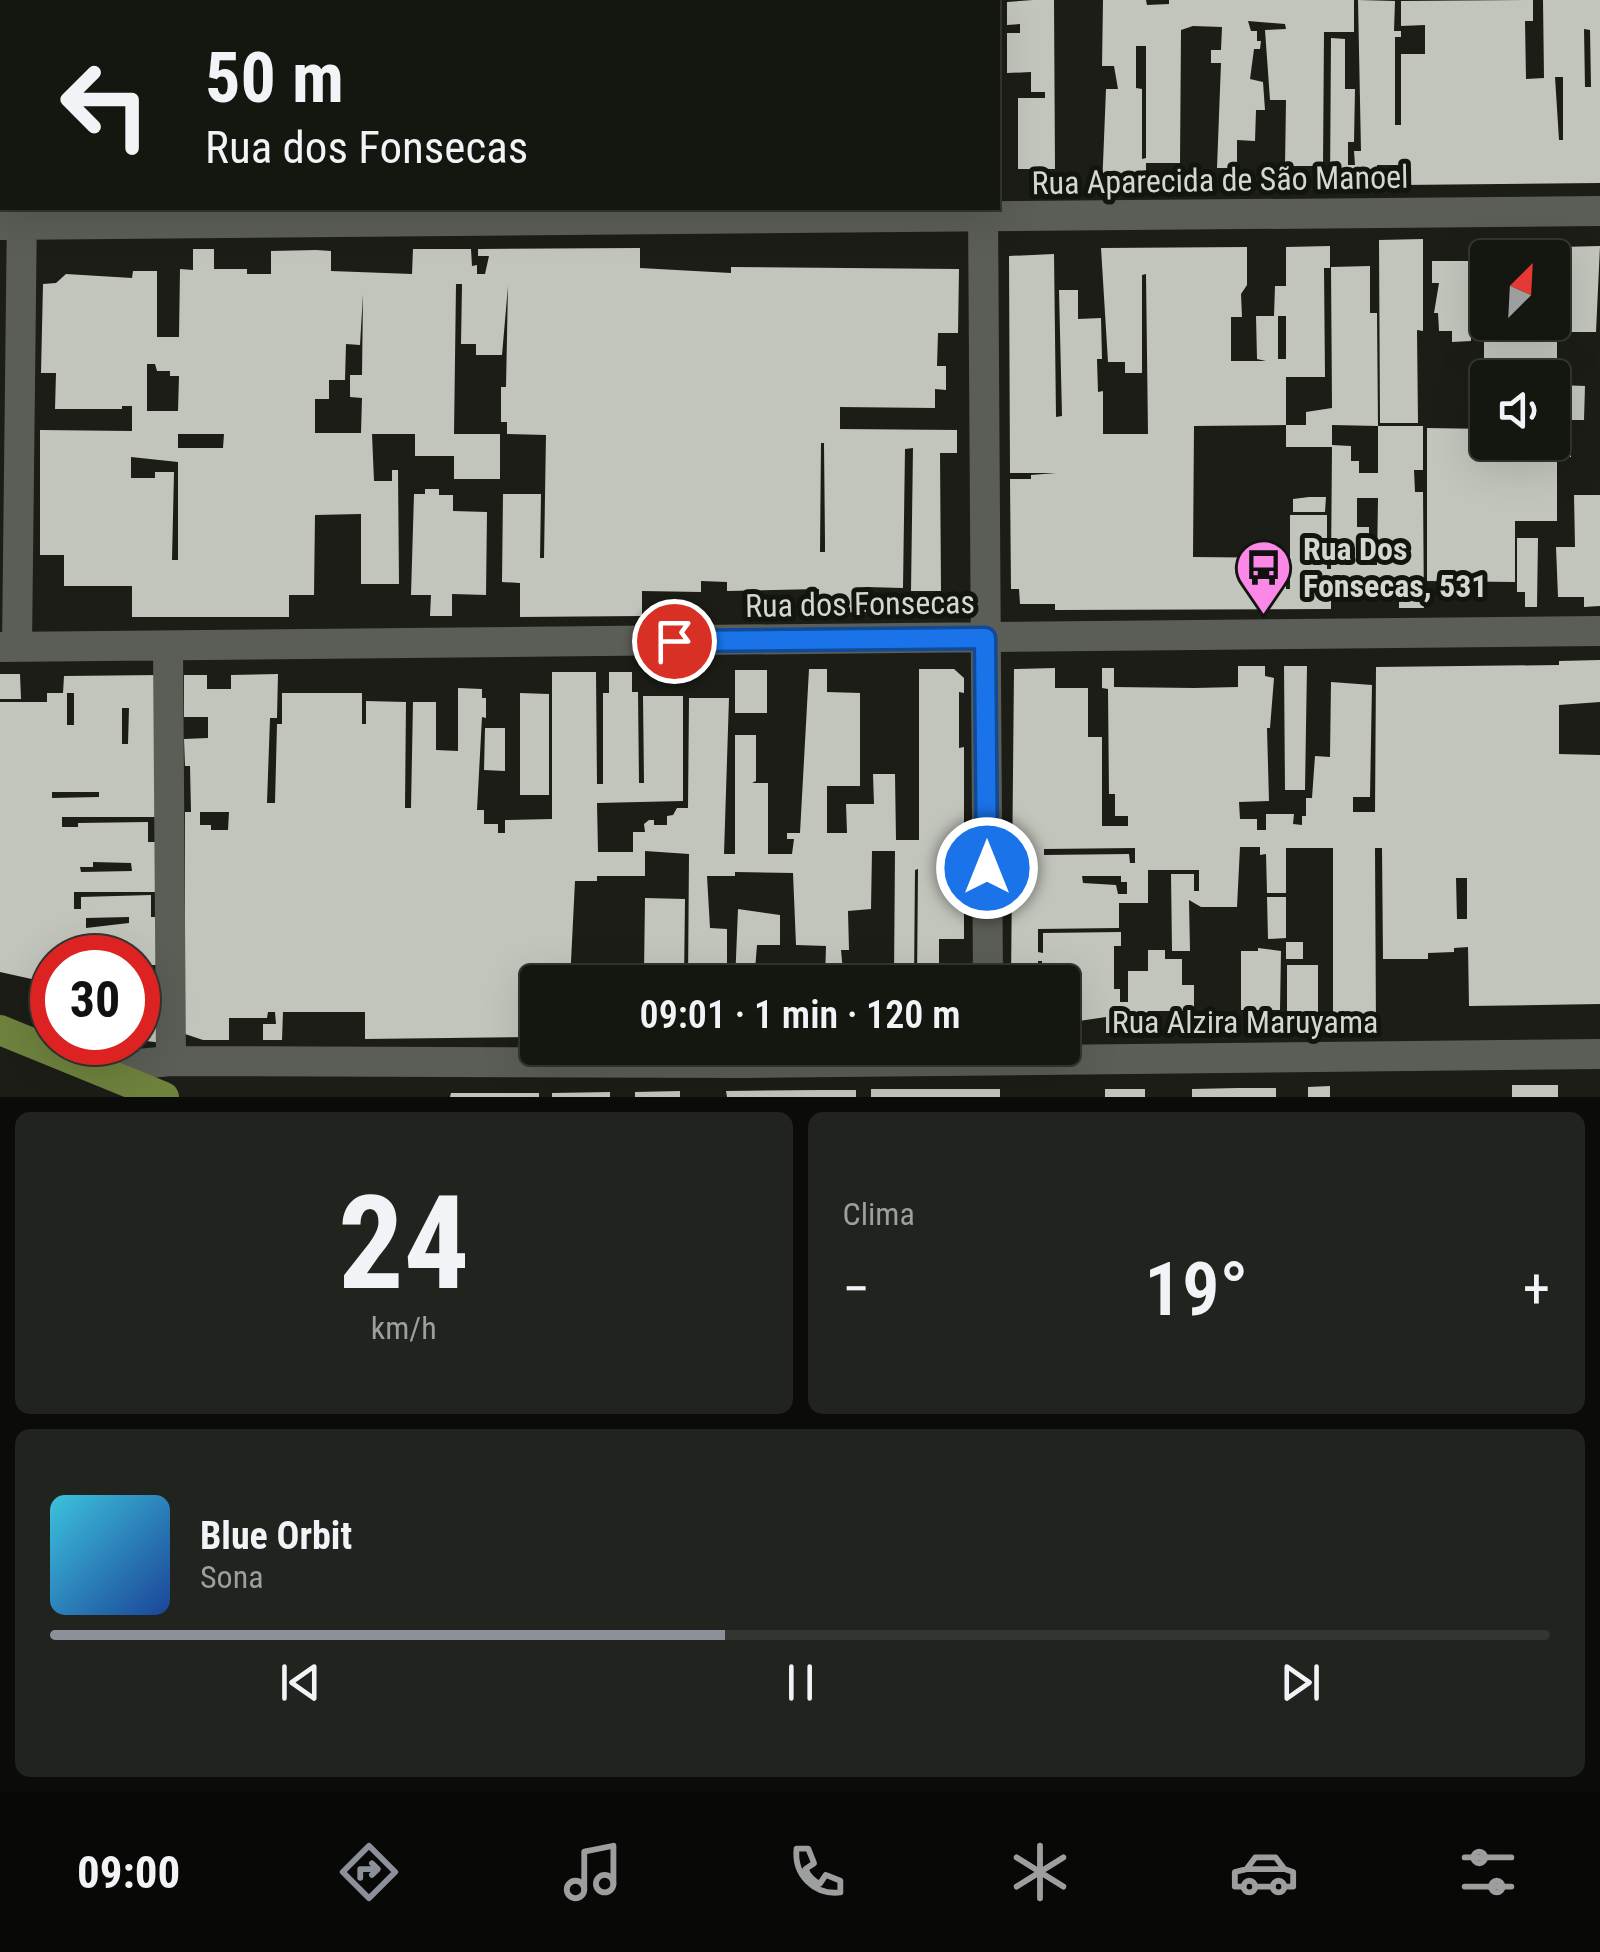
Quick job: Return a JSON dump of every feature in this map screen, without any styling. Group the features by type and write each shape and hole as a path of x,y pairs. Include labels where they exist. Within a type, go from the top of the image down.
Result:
{"main road":[{"path":"0,1030 152,1095"}],"street":[{"name":"Rua Aparecida de São Manoel","path":"14,219 1600,211"},
{"path":"983,212 988,965"},
{"path":"9,647 14,219"},
{"name":"Rua dos Fonsecas","path":"9,647 1600,630"},
{"path":"168,646 171,1061"},
{"name":"Rua Alzira Maruyama","path":"1080,1053 1600,1054"},
{"name":"Rua Alzira Maruyama","path":"94,1068 171,1061 520,1064"},
{"name":"Rua Alzira Maruyama","path":"152,1095 231,1063"}],"building":[{"path":"1054,0 1055,169 1018,169 1018,98 1045,98 1045,92 1031,92 1031,72 1007,73 1007,33 1020,33 1020,24 1007,25 1007,2"},
{"path":"1103,0 1146,0 1147,5 1169,4 1169,0 1354,0 1354,32 1324,32 1323,166 1285,166 1286,100 1270,100 1265,30 1286,29 1285,24 1248,21 1251,31 1257,31 1257,41 1261,41 1260,49 1254,49 1250,79 1263,82 1265,110 1256,110 1255,141 1237,140 1237,168 1217,168 1221,63 1211,63 1211,50 1221,50 1222,27 1193,26 1181,30 1180,163 1146,163 1146,187 1102,188 1106,89 1118,89 1114,66 1102,66","holes":["1136,46 1146,46 1146,158 1142,159 1142,89 1136,88"]},
{"path":"1358,0 1395,1 1394,31 1401,31 1401,37 1395,37 1395,125 1401,125 1401,54 1425,54 1425,25 1401,26 1401,1 1533,0 1533,21 1525,21 1526,79 1544,78 1543,0 1600,0 1600,183 1401,185 1401,165 1377,165 1377,186 1330,186 1331,38 1345,39 1345,89 1355,89 1354,142 1348,142 1348,165 1355,165 1354,151 1361,151","holes":["1584,29 1590,30 1591,87 1585,87","1555,77 1563,77 1563,140 1559,140"]},
{"path":"1423,239 1423,331 1417,330 1418,423 1380,423 1379,240"},
{"path":"1330,246 1330,268 1324,268 1325,377 1286,377 1286,425 1306,425 1306,412 1332,408 1331,267 1370,266 1370,313 1377,313 1378,426 1423,426 1423,470 1414,470 1415,492 1423,492 1424,608 1399,608 1399,583 1377,582 1364,588 1331,588 1331,609 1055,610 1055,604 1020,604 1019,589 1011,589 1010,479 1056,473 1010,473 1009,256 1054,254 1056,417 1062,416 1059,290 1078,290 1078,319 1101,318 1102,359 1097,359 1098,392 1103,391 1103,434 1148,434 1146,274 1142,275 1142,373 1125,373 1125,362 1108,362 1101,248 1247,247 1242,317 1231,317 1231,361 1266,361 1257,359 1256,316 1274,316 1275,286 1286,286 1286,247","holes":["1278,316 1286,316 1286,359 1278,359","1286,425 1286,447 1332,447 1331,569 1327,569 1327,515 1290,515 1290,589 1286,589 1286,558 1193,557 1194,426","1332,425 1378,426 1378,473 1359,473 1359,461 1351,461 1351,446 1332,445","1357,498 1378,498 1377,565 1369,565 1369,527 1357,527"]},
{"path":"1600,246 1596,332 1570,332 1570,247"},
{"path":"640,248 640,268 731,273 731,267 959,269 958,333 938,333 937,366 946,366 946,390 935,389 935,408 840,407 840,429 957,430 957,453 940,453 941,591 911,591 913,448 905,449 903,588 866,587 866,612 819,613 819,589 727,591 727,582 701,581 701,592 642,591 642,616 520,617 520,583 502,582 503,494 541,494 540,558 544,558 546,435 507,434 507,422 501,422 501,387 506,387 508,286 502,355 476,355 476,344 461,344 462,284 456,284 454,434 500,434 500,479 454,479 454,456 415,456 415,434 372,434 374,481 392,481 392,470 398,470 399,584 361,584 361,514 315,515 314,595 289,595 289,617 132,617 132,586 64,586 64,555 40,555 40,430 132,431 132,406 55,409 56,373 41,373 43,284 56,283 66,274 132,278 133,271 157,271 157,337 179,337 180,269 193,270 193,249 214,249 214,269 247,269 247,274 271,274 271,251 316,250 331,251 331,271 412,274 413,249 471,249 472,266 477,265 477,274 485,274 489,256 478,256 478,249","holes":["363,294 362,375 350,375 350,397 362,398 361,433 315,433 315,399 329,399 329,380 345,380 346,344 360,345","147,364 155,364 157,371 179,376 178,411 147,411","178,434 224,434 223,448 178,448","821,443 824,443 825,552 820,552","131,457 178,462 178,560 172,560 174,472 155,472 155,478 131,478"]},
{"path":"1432,261 1470,261 1471,341 1452,342 1452,331 1439,331 1438,313 1434,313 1439,283 1432,283"},
{"path":"1484,340 1557,340 1557,360 1484,360"},
{"path":"1570,385 1585,386 1584,420 1570,420"},
{"path":"1427,428 1470,429 1470,460 1557,460 1557,521 1515,521 1515,582 1427,581"},
{"path":"425,489 453,495 453,511 487,512 486,595 452,594 452,616 430,616 431,595 411,595 414,494 425,494"},
{"path":"1574,495 1600,495 1600,606 1584,607 1584,597 1558,597 1556,547 1575,547"},
{"path":"1326,497 1325,512 1293,512 1293,499"},
{"path":"1517,538 1538,538 1537,607 1525,607 1525,592 1517,592"},
{"path":"1600,660 1600,702 1559,705 1559,754 1600,755 1600,1004 1469,1006 1468,947 1428,953 1428,959 1383,959 1382,848 1375,848 1376,1029 1333,1029 1333,848 1286,848 1286,893 1267,893 1266,854 1260,855 1260,847 1240,847 1237,907 1201,907 1189,900 1190,951 1172,951 1171,874 1194,874 1194,891 1199,891 1199,870 1148,870 1148,903 1119,903 1119,928 1038,929 1038,952 1043,953 1043,933 1121,932 1121,946 1114,946 1114,989 1120,989 1120,1002 1128,1002 1128,971 1148,971 1148,950 1165,950 1165,959 1182,959 1182,985 1194,985 1194,1011 1148,1011 1148,1032 1132,1032 1132,1015 1127,1013 1120,1012 1120,1033 1106,1033 1106,1017 1080,1021 1080,965 1042,965 1038,961 1038,965 1011,965 1014,669 1055,668 1055,688 1088,688 1088,737 1102,737 1102,826 1128,826 1128,816 1115,816 1115,794 1109,794 1108,689 1102,688 1102,668 1114,668 1114,687 1194,688 1238,687 1238,666 1265,666 1265,676 1274,678 1267,728 1269,801 1239,802 1240,819 1257,819 1257,830 1266,830 1266,814 1294,814 1293,824 1302,825 1302,816 1306,816 1306,798 1312,798 1315,756 1330,757 1331,682 1372,685 1370,797 1353,797 1353,812 1375,812 1376,667 1559,665 1559,661","holes":["1135,848 1135,863 1130,863 1129,854 1044,855 1044,849","1082,876 1121,876 1121,882 1127,882 1127,894 1118,894 1116,885 1083,883","1456,878 1467,878 1467,919 1457,919"]},
{"path":"1284,666 1307,666 1305,790 1285,790"},
{"path":"809,669 827,669 827,692 860,693 860,786 827,786 827,833 847,833 846,804 874,804 873,774 895,774 896,840 919,840 919,669 954,669 964,678 964,693 959,692 959,748 964,747 964,939 939,939 939,965 917,965 918,869 914,965 894,965 895,851 872,851 871,909 848,911 849,950 841,950 842,965 825,965 826,946 796,945 793,873 735,872 735,876 707,876 710,928 727,929 727,965 688,965 689,854 645,851 645,876 597,876 597,881 575,881 571,965 520,965 520,1037 365,1039 365,1012 283,1012 282,1040 263,1040 263,1024 276,1024 275,1012 268,1012 267,1018 229,1018 229,1040 203,1040 185,1034 185,812 191,812 190,766 185,766 184,739 208,738 208,717 184,717 184,675 207,675 207,689 231,689 231,675 278,674 277,718 270,718 267,803 275,803 277,724 282,724 282,693 362,693 362,724 366,724 366,701 406,702 405,808 411,808 413,702 436,702 436,750 458,751 458,688 482,689 486,718 482,717 477,810 484,810 484,824 498,824 498,833 505,833 505,820 552,819 552,672 596,672 597,784 603,784 603,693 609,693 609,672 632,672 632,692 638,692 639,783 644,783 643,696 683,696 683,801 597,803 598,852 633,852 633,832 645,832 644,824 649,820 654,820 654,825 667,825 667,816 677,808 688,808 689,698 729,698 724,854 735,854 735,735 756,735 756,781 752,783 768,783 768,854 792,854 794,839 787,839 787,833 800,833","holes":["200,812 229,812 228,830 200,825"]},
{"path":"735,670 767,670 767,713 735,713"},
{"path":"0,674 20,674 21,699 0,699"},
{"path":"159,675 164,817 62,817 62,827 78,827 78,823 148,822 148,842 163,842 162,892 74,892 74,909 81,909 81,897 151,895 151,917 163,917 164,965 160,965 160,935 30,935 30,979 0,972 0,702 47,702 47,693 63,693 64,676","holes":["67,693 74,693 74,725 67,725","122,708 129,708 128,744 122,744","52,792 99,792 99,797 52,798","93,862 131,863 132,871 81,872 80,867 93,867","129,917 129,923 86,928 86,918"]},
{"path":"520,693 549,694 549,795 520,795"},
{"path":"485,728 505,728 505,771 484,770"},
{"path":"1267,897 1286,897 1286,938 1268,939"},
{"path":"645,898 685,899 684,965 644,965"},
{"path":"738,909 780,915 780,945 757,945 755,965 736,965"},
{"path":"1286,942 1303,942 1303,959 1286,959"},
{"path":"1241,951 1281,951 1280,1010 1241,1010"},
{"path":"1287,965 1318,965 1318,1018 1287,1017"},
{"path":"160,985 164,985 163,1043 160,1043"},
{"path":"1512,1085 1558,1085 1558,1097 1512,1097"},
{"path":"1330,1086 1330,1097 1308,1097 1308,1087"},
{"path":"1276,1088 1276,1097 1192,1097 1192,1089"},
{"path":"871,1089 1000,1089 1000,1097 871,1097"},
{"path":"1105,1089 1145,1089 1145,1097 1105,1097"},
{"path":"856,1090 856,1097 727,1097 726,1091"},
{"path":"680,1091 680,1097 635,1097 635,1092"},
{"path":"610,1092 610,1097 552,1097 552,1093"},
{"path":"451,1093 539,1093 539,1097 450,1097"}],"place":[{"name":"Rua Dos Fonsecas, 531","path":"1264,616"}],"route":[{"path":"674,641 985,638 987,868"}]}
